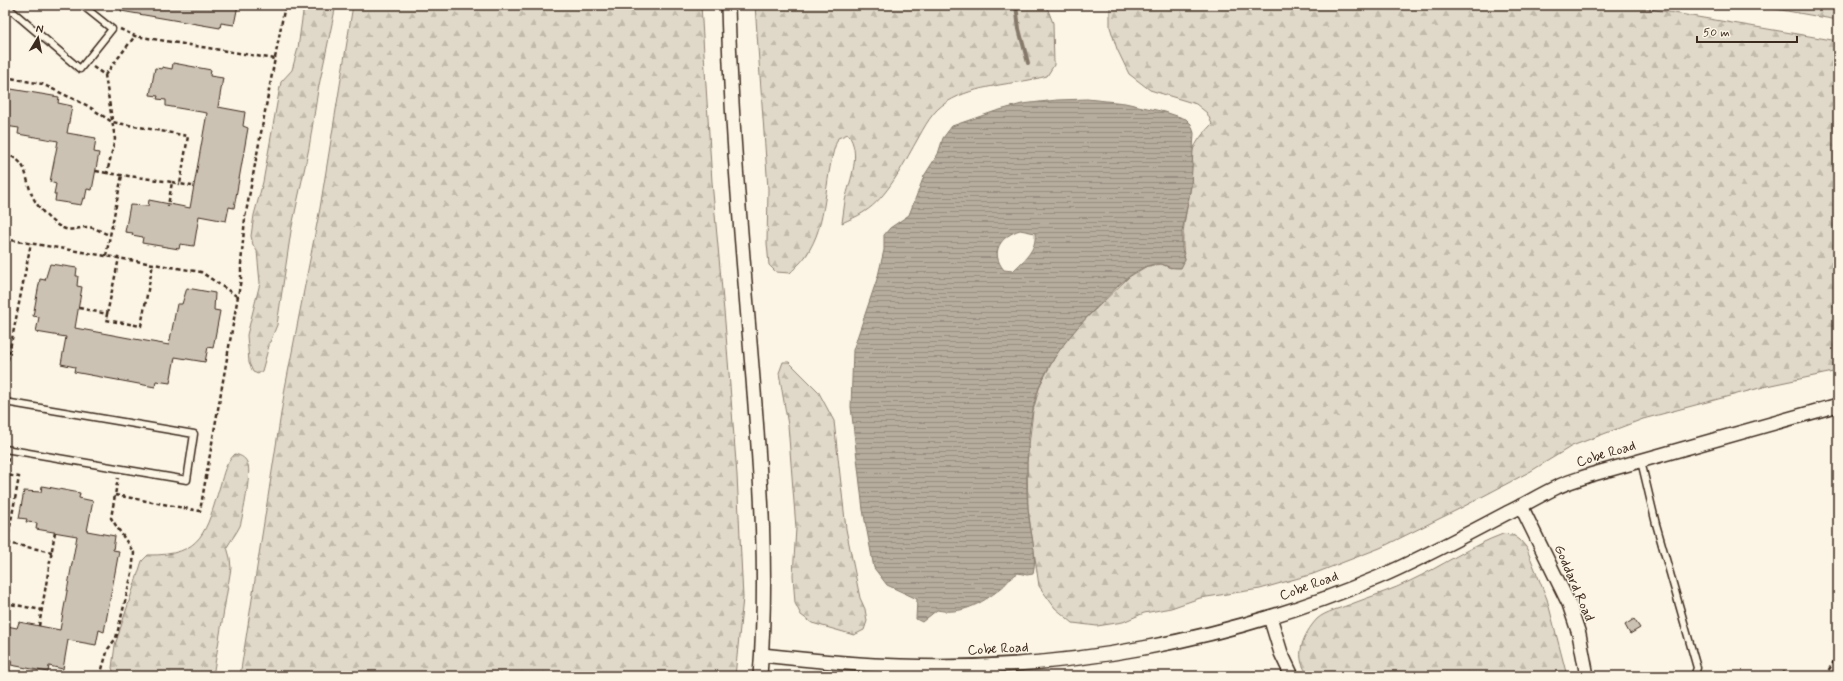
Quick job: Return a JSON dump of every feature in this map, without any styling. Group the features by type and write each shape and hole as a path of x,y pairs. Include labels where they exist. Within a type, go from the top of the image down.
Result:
{"street":[{"path":"728,5 729,53 737,176 761,483 764,569 762,655 760,676"},
{"name":"Cobe Road","path":"762,655 901,666 1024,664 1094,656 1204,635 1270,617 1378,577 1434,551 1559,486 1641,460 1838,405"},
{"name":"Goddard Road","path":"1521,506 1569,604 1579,634 1587,676"},
{"path":"1270,617 1281,653 1292,676"}],"lane":[{"path":"5,5 80,69 112,29 82,5"},
{"path":"5,402 194,434 186,480 7,450"},
{"path":"1641,460 1656,524 1697,668 1694,676"}],"path":[{"path":"115,495 200,511 241,279 245,218 285,5"},
{"path":"112,29 121,29 135,36 275,60"},
{"path":"107,173 115,139 105,75 135,36"},
{"path":"86,63 105,75"},
{"path":"5,77 42,84 88,106 112,122 188,136 180,184"},
{"path":"5,154 10,155 23,165 34,199 56,224 65,229 72,230 92,228 110,235"},
{"path":"96,171 192,186"},
{"path":"106,256 122,175"},
{"path":"168,206 172,182"},
{"path":"5,239 201,272 238,297"},
{"path":"5,374 31,243"},
{"path":"118,258 106,320 141,326 153,264"},
{"path":"79,308 107,314"},
{"path":"5,554 7,543 6,537 19,477 6,476 7,450"},
{"path":"100,676 108,649 116,638 132,573 134,553 111,518 119,468"},
{"path":"39,626 55,532"},
{"path":"7,543 52,552"},
{"path":"5,603 42,610"},
{"path":"1825,676 1836,658"},
{"path":"1783,672 1790,676"}],"green space":[{"path":"304,5 336,5 318,90 309,148 291,231 277,325 270,342 262,371 258,374 253,372 249,363 247,335 260,283 257,251 253,245 251,236 254,215 263,182 281,82 292,70 298,48"},
{"path":"353,5 701,5 712,182 737,475 743,598 735,676 240,676 285,388 320,208"},
{"path":"755,5 1046,5 1053,23 1054,65 1047,76 983,88 958,96 947,102 929,119 900,171 887,190 872,206 856,217 842,223 845,201 855,158 852,142 848,134 838,138 830,165 824,208 816,236 810,249 801,262 790,273 776,272 769,265 767,243 768,189"},
{"path":"1110,5 1627,5 1838,41 1838,371 1771,385 1643,419 1572,446 1531,471 1457,510 1380,548 1313,574 1260,589 1200,598 1171,608 1144,613 1123,622 1097,626 1073,623 1055,608 1039,586 1028,509 1027,462 1033,411 1040,385 1058,351 1074,330 1129,277 1147,266 1161,264 1171,268 1185,260 1183,251 1183,232 1191,186 1191,156 1198,141 1212,124 1207,113 1196,104 1150,90 1129,74 1117,49 1110,27"},
{"path":"1753,5 1838,5 1838,20"},
{"path":"783,362 789,362 818,391 834,421 846,529 860,598 865,609 867,621 864,630 854,635 812,623 801,615 795,603 793,575 796,528 788,425 779,373"},
{"path":"235,454 243,458 248,465 248,486 240,526 227,547 231,568 213,676 115,676 112,668 115,645 142,561 148,555 166,554 180,551 191,545 199,538 206,528 211,516 225,468"},
{"path":"1503,534 1513,535 1526,547 1547,599 1567,676 1383,676 1380,672 1371,672 1365,676 1310,676 1305,669 1301,654 1304,639 1312,625 1321,616 1403,584 1479,544"}],"shaded area":[{"path":"1087,99 1125,103 1165,112 1186,119 1191,124 1194,133 1191,186 1182,232 1182,249 1185,260 1181,268 1170,267 1162,264 1152,265 1143,268 1124,281 1077,328 1056,355 1040,385 1032,413 1027,463 1027,494 1034,549 1033,574 1027,575 1018,573 1000,589 978,604 962,610 937,610 922,622 916,619 917,599 887,585 874,568 863,510 851,407 853,350 878,276 884,250 884,235 890,228 909,215 924,176 938,154 943,138 952,126 1022,104 1057,100","holes":["1020,230 1035,233 1034,245 1025,259 1013,271 1004,270 1000,263 997,251 1007,236"]}],"building":[{"path":"121,5 238,5 234,25 221,23 220,28 121,11"},
{"path":"173,63 211,70 210,76 223,78 218,107 245,112 243,126 248,128 234,208 229,207 226,221 199,216 194,246 180,244 179,249 142,243 143,237 125,232 130,205 148,206 149,200 190,208 207,113 166,106 166,100 157,99 158,96 150,95 155,68 162,69 162,67 172,69"},
{"path":"5,88 59,97 58,103 72,106 67,133 96,138 94,152 99,153 92,190 87,189 85,199 83,198 81,205 55,201 56,194 54,194 56,184 50,182 58,141 18,134 19,128 5,126"},
{"path":"50,264 77,268 77,286 82,287 75,328 129,338 169,345 177,304 182,304 187,288 215,293 214,310 220,311 213,348 208,347 205,362 175,357 170,383 156,381 155,387 74,372 75,367 61,364 66,337 36,332 39,317 33,316 40,279 45,280"},
{"path":"42,486 80,493 79,498 93,501 87,531 115,536 113,550 119,551 104,632 99,630 96,645 68,640 63,669 49,666 48,672 11,665 12,660 5,659 5,628 7,629 7,626 17,628 19,622 60,630 77,536 36,529 37,523 26,522 27,519 19,518 24,491 41,492"},
{"path":"1634,619 1640,628 1630,634 1625,625"}],"waterway":[{"path":"1016,5 1019,29 1028,63"}]}
